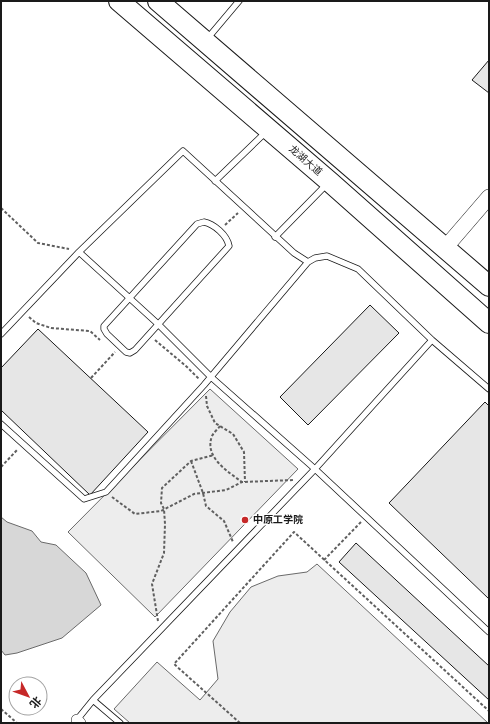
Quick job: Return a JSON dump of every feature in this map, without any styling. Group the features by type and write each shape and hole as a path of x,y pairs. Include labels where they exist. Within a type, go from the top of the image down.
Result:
{"highway":[{"name":"龙湖大道","path":"118,1 330,182 489,324"},
{"path":"158,1 489,286"}],"street":[{"path":"445,248 489,197"}],"lane":[{"path":"205,41 239,1"},
{"path":"215,181 269,129"},
{"path":"1,334 79,252 183,151 275,237 294,253 308,262"},
{"path":"275,237 330,182"},
{"path":"204,222 212,224 228,242 226,250 135,350 130,353 126,352 119,346 104,329 104,326 130,299 197,224 204,222"},
{"path":"79,252 158,324 211,377 314,469 489,632"},
{"path":"1,424 84,499 106,492 204,385 308,262 315,258 327,256 358,269 432,340 489,389"},
{"path":"78,722 93,700 305,479 432,340"},
{"path":"93,700 120,723"}],"path":[{"path":"1,208 38,243 79,252"},
{"path":"219,231 243,208"},
{"path":"91,378 119,346"},
{"path":"204,385 207,406 215,423 233,434 244,452 246,482"},
{"path":"220,426 212,435 210,447 218,465 242,482"},
{"path":"1,467 23,444"},
{"path":"159,631 152,584 164,552 164,509 161,503 162,488 191,461 214,455"},
{"path":"191,461 203,493 206,506 224,521 236,551"},
{"path":"106,492 135,514 161,511 194,494 226,490 242,482 305,479"},
{"path":"324,560 366,517"},
{"path":"240,723 174,664 294,532 489,711"},
{"path":"1,709 17,723"}],"shaded area":[{"path":"210,389 298,469 155,617 68,532"},
{"path":"1,517 7,522 32,531 41,542 56,545 86,573 101,605 62,638 17,653 5,655 1,650"},
{"path":"317,564 488,723 130,723 114,709 157,662 200,700 218,679 213,641 230,612 251,587 278,576 307,572"}],"building":[{"path":"489,60 489,93 472,80"},
{"path":"370,305 399,333 308,425 280,397"},
{"path":"38,329 148,432 90,495 1,410 1,368"},
{"path":"485,402 489,406 489,599 389,503"},
{"path":"356,543 489,666 489,700 339,562"}],"place":[{"name":"中原工学院","path":"245,520"}]}
